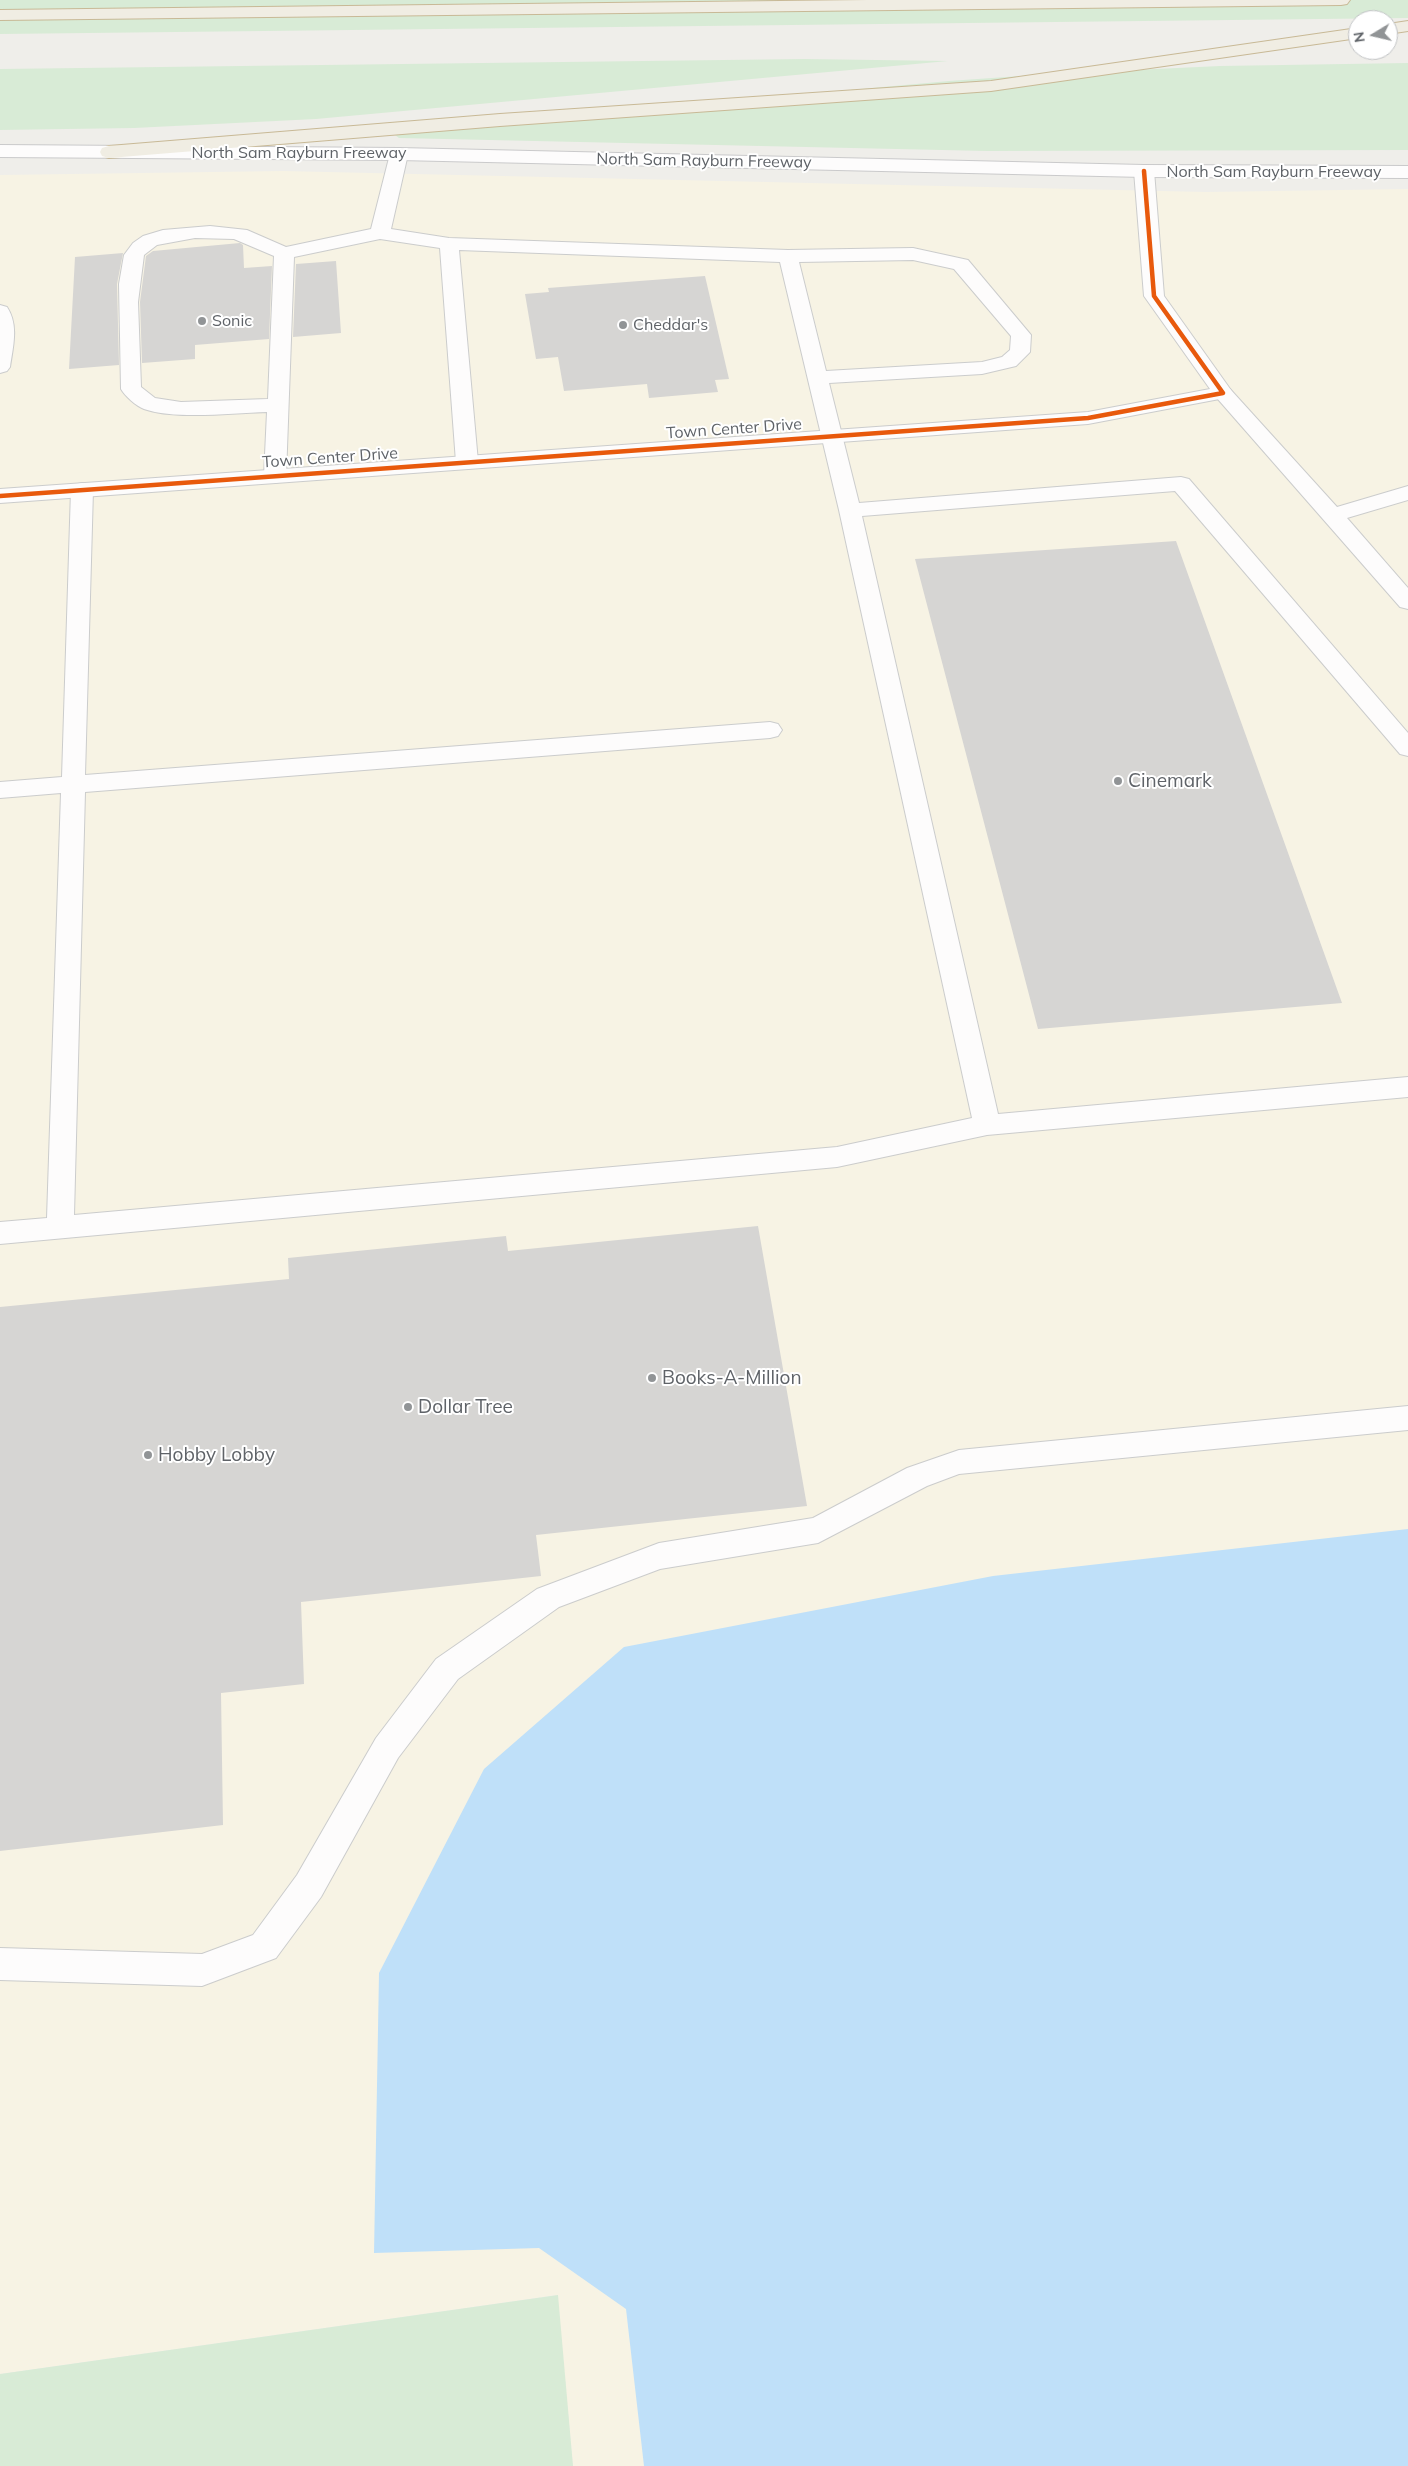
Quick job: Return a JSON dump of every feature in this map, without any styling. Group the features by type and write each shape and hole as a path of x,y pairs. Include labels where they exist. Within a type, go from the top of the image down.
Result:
{"highway":[{"path":"0,15 1341,0"},
{"path":"109,152 510,120 991,86 1348,34"}],"street":[{"name":"North Sam Rayburn Freeway","path":"0,151 399,154 1144,171 1408,172"},
{"path":"380,233 399,154"},
{"path":"1144,171 1154,296 1223,393 1408,602"},
{"path":"278,405 180,408 149,404 131,388 129,282 134,253 145,241 168,234 234,233 284,253 380,233 449,244 788,256 913,254 961,264 1021,335 1020,352 1009,362 982,368 818,378"},
{"path":"449,244 467,462"},
{"path":"275,476 284,253"},
{"path":"788,256 850,510 987,1125"},
{"path":"0,311 5,327 0,367"},
{"name":"Town Center Drive","path":"0,496 1088,418 1223,393"},
{"path":"850,510 1181,484 1408,748"},
{"path":"60,1228 82,490"},
{"path":"1333,516 1408,493"},
{"path":"0,790 770,730"},
{"path":"0,1233 836,1157 987,1125 1408,1087"},
{"path":"0,1964 202,1970 264,1947 309,1886 387,1748 447,1669 548,1598 659,1556 818,1530 917,1477 959,1462 1408,1418"}],"shaded area":[{"path":"283,171 1206,192 1408,189 1408,2466 573,2466 557,2295 0,2374 0,175"}],"green space":[{"path":"0,0 1408,0 1408,18 1398,18 1398,10 1348,10 1348,19 0,34"},
{"path":"804,59 948,61 316,119 134,128 0,130 0,69"},
{"path":"1408,63 1408,150 987,151 399,138 395,135 399,131 949,81 1220,66"},
{"path":"558,2295 573,2466 0,2466 0,2374"}],"water":[{"path":"1408,1529 1408,2466 644,2466 626,2309 539,2248 374,2253 379,1973 484,1769 624,1647 993,1576"}],"building":[{"name":"Sonic","path":"240,243 243,245 244,268 272,266 269,339 195,345 195,359 142,363 140,302 146,256 153,251"},
{"path":"123,253 117,284 119,365 69,369 75,257"},
{"path":"336,261 341,333 293,337 296,264"},
{"name":"Cheddar's","path":"705,276 729,379 715,380 718,392 649,398 647,384 564,391 558,357 536,359 525,294 549,292 548,288"},
{"name":"Cinemark","path":"1176,541 1342,1003 1038,1029 915,559"},
{"path":"758,1226 807,1506 536,1535 541,1576 301,1602 304,1684 221,1693 223,1825 0,1851 0,1307 289,1279 288,1258 506,1236 508,1251"}],"cycle path":[{"path":"0,496 1088,418 1223,393 1154,296 1144,171"}],"place":[{"name":"Sonic","path":"202,321"},
{"name":"Cheddar's","path":"623,325"},
{"name":"Cinemark","path":"1118,781"},
{"name":"Books-A-Million","path":"652,1378"},
{"name":"Dollar Tree","path":"408,1407"},
{"name":"Hobby Lobby","path":"148,1455"}]}
